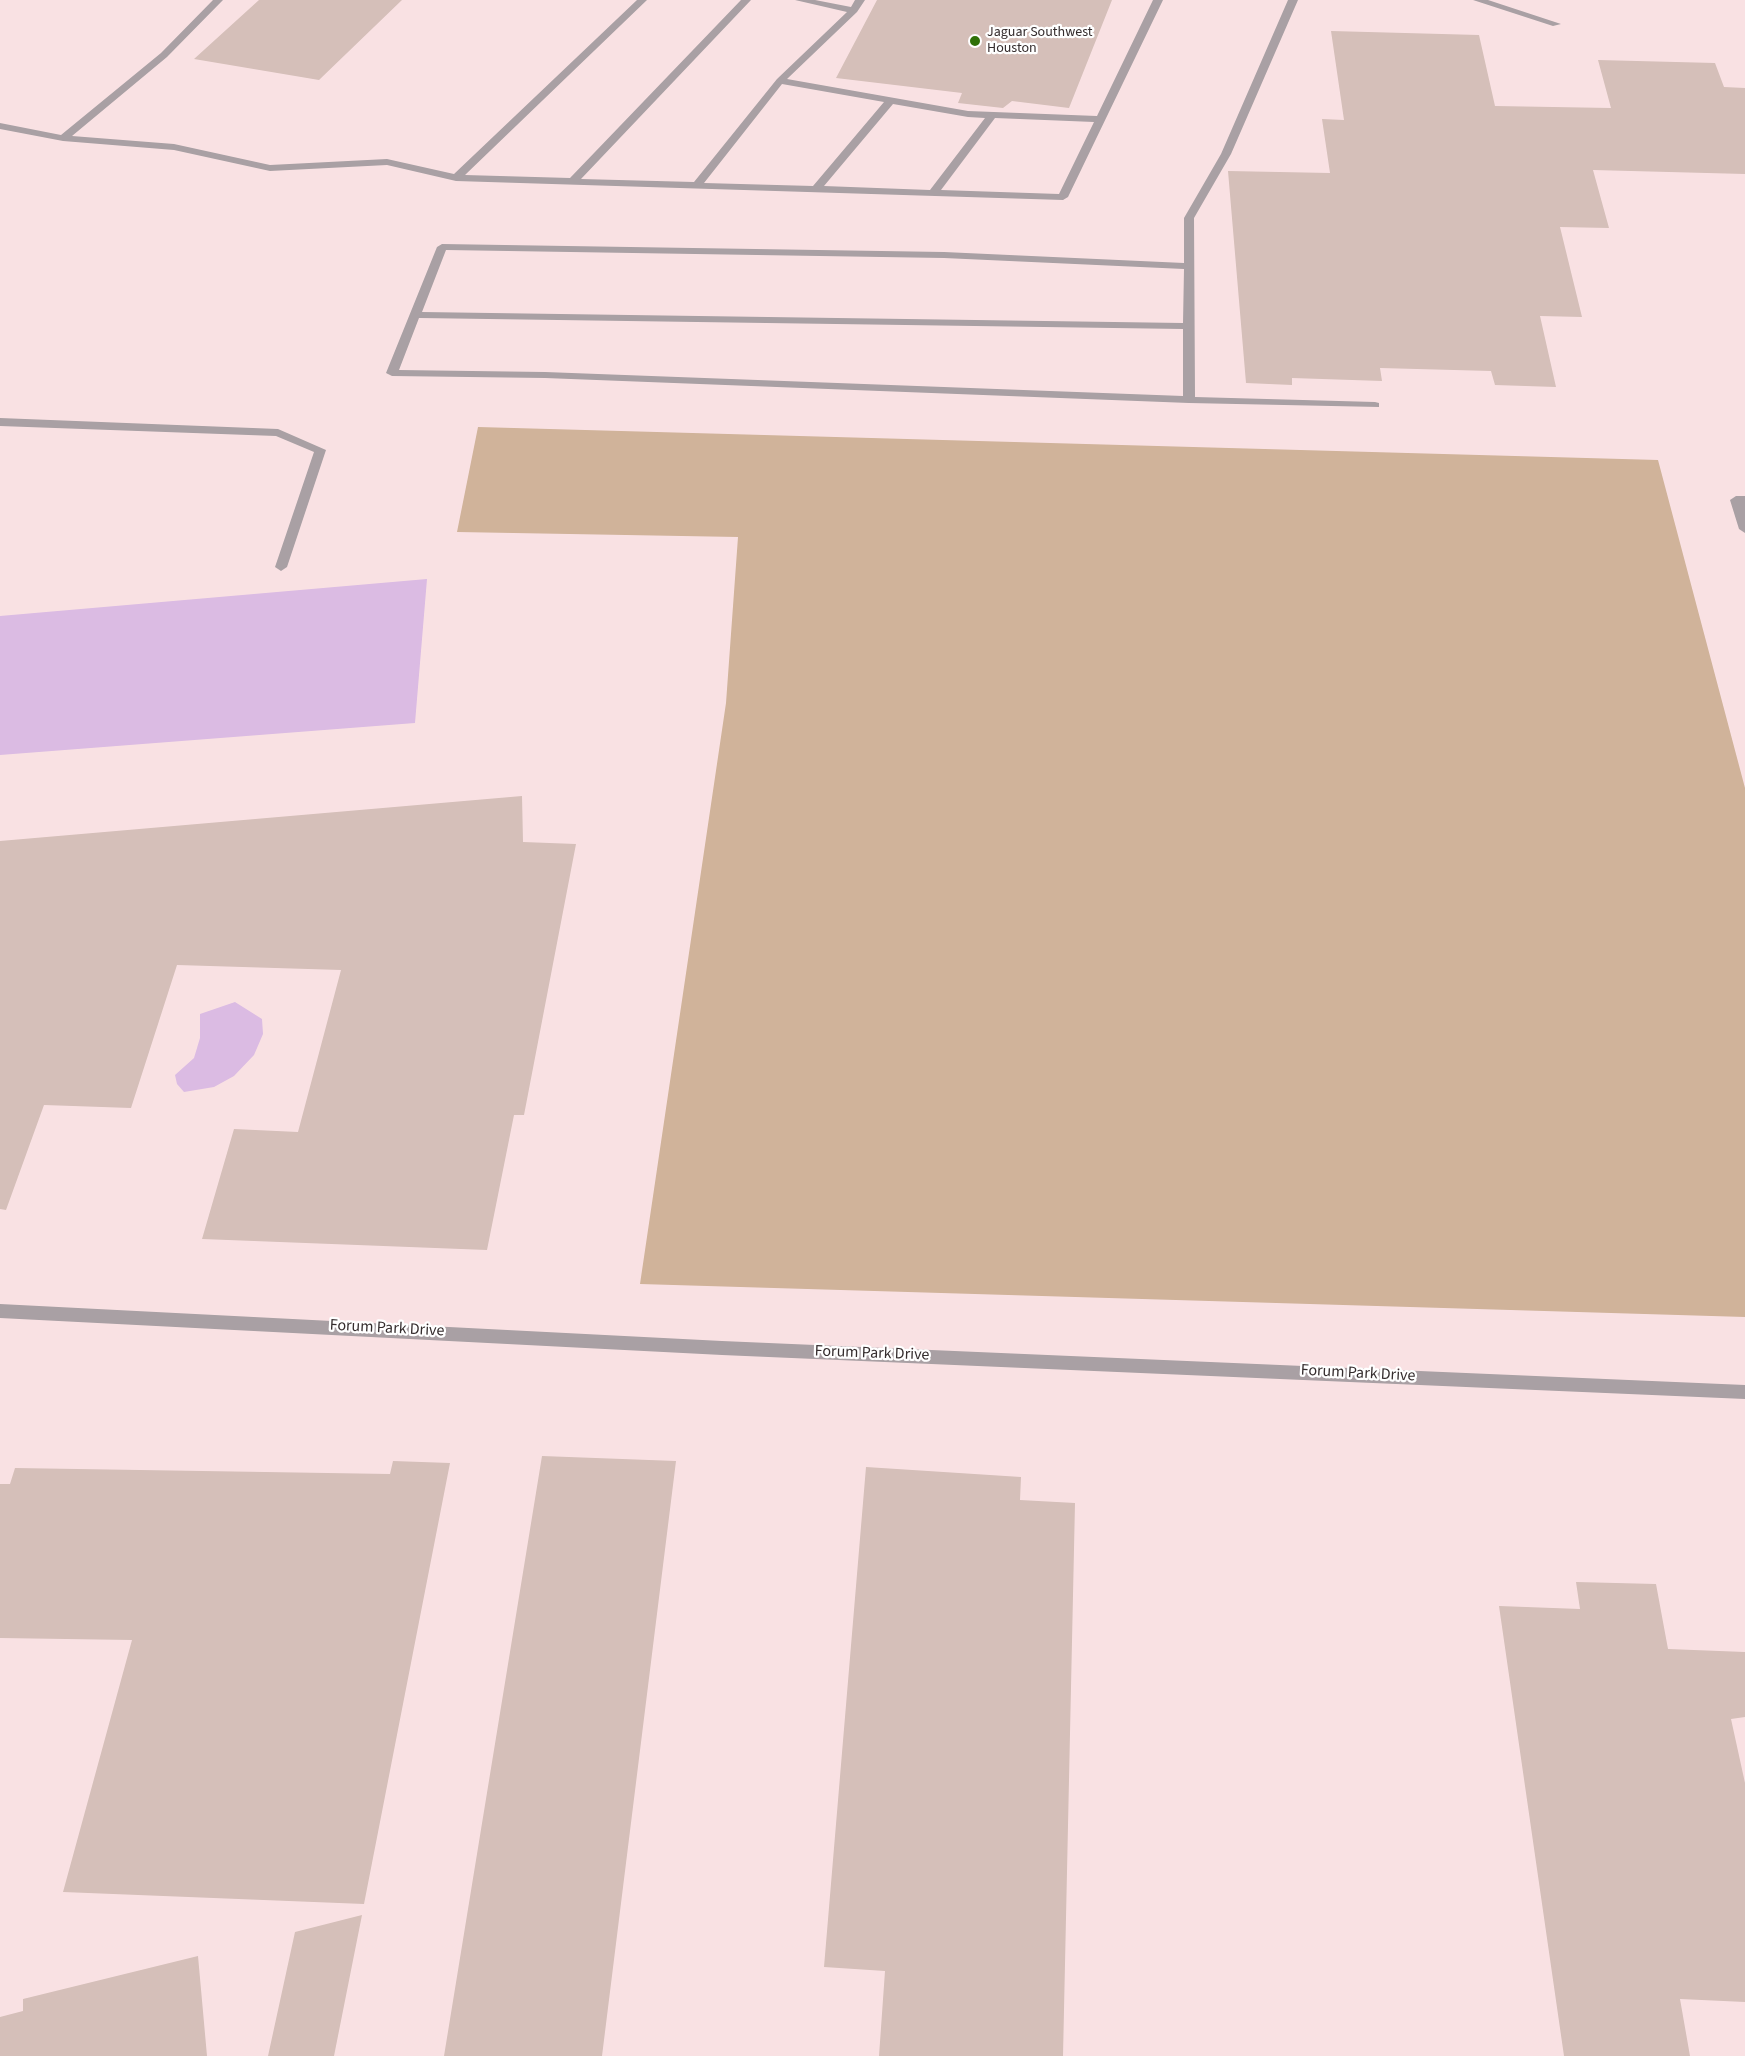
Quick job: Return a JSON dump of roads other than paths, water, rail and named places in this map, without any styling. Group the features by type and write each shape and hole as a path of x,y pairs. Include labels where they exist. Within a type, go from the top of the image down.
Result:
{"street":[{"path":"63,138 164,55 218,0"},
{"path":"456,178 642,0"},
{"path":"572,182 746,0"},
{"path":"800,0 854,10"},
{"path":"696,186 780,81 854,10 860,0"},
{"path":"0,126 63,138 174,147 270,168 387,162 456,178 1063,197 1158,0"},
{"path":"1189,400 1189,218 1226,154 1293,0"},
{"path":"1478,0 1556,24"},
{"path":"780,81 968,114 1101,119"},
{"path":"816,189 890,101"},
{"path":"933,193 992,115"},
{"path":"1188,266 944,255 442,247 392,373 545,375 1375,405"},
{"path":"415,315 1189,326"},
{"path":"0,422 278,433 320,450 281,567"},
{"path":"1745,500 1736,500 1745,529"},
{"name":"Forum Park Drive","path":"0,1311 734,1348 1745,1392"}],"place":[{"name":"Jaguar Southwest Houston","path":"975,41"}]}
